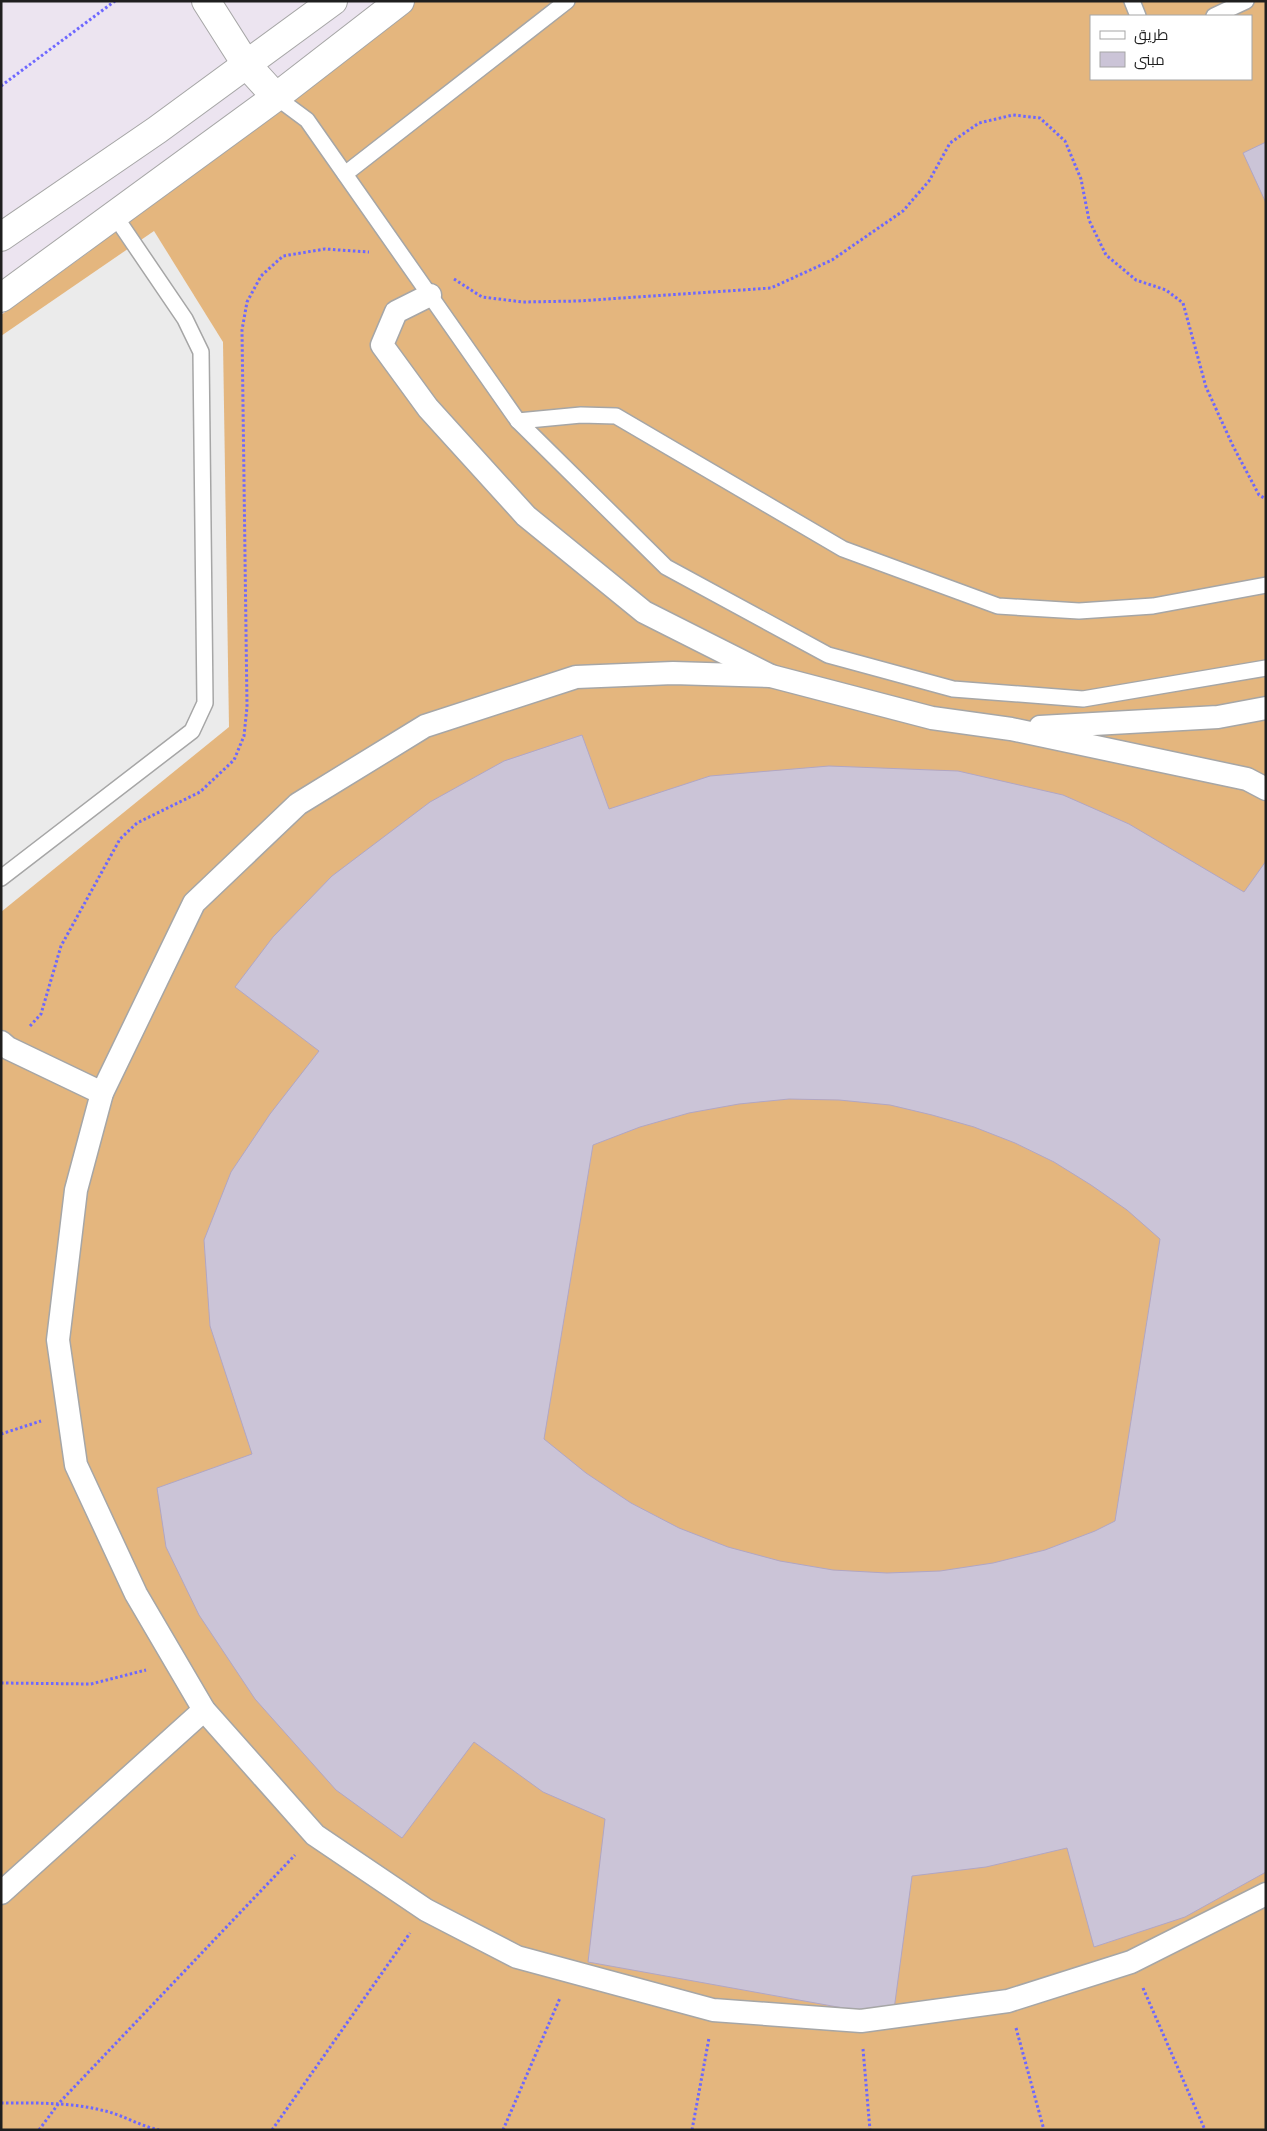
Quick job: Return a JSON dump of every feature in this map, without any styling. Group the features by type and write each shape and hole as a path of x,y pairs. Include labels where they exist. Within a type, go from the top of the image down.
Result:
{"street":[{"path":"206,1 246,64 276,97"},
{"path":"1,237 144,139 333,1"},
{"path":"1,298 276,97 400,1"},
{"path":"430,295 396,312 382,345 428,408 526,516 644,612 771,676 932,718 1011,729 1247,779 1266,789"},
{"path":"771,676 673,673 576,677 425,726 298,804 194,903 102,1094 76,1190 58,1340 76,1465 136,1594 204,1710 315,1835 426,1910 517,1957 714,2010 861,2021 1008,2001 1132,1962 1266,1894"},
{"path":"1011,729 1218,717 1266,708"},
{"path":"1,1042 8,1048 102,1094"},
{"path":"1,1894 204,1710"}],"lane":[{"path":"345,174 567,1"},
{"path":"1132,1 1138,15"},
{"path":"1216,15 1246,1"},
{"path":"276,97 307,120 518,420 666,567 828,655 953,689 1083,699 1266,668"},
{"path":"1,878 192,731 205,703 201,352 184,319 115,216"},
{"path":"518,420 580,415 616,416 843,549 998,606 1079,611 1153,606 1266,585"}],"path":[{"path":"1,86 116,1"},
{"path":"1,1434 18,1427 69,1413"},
{"path":"1,1683 91,1684 176,1662"},
{"path":"38,2130 59,2103 315,1835"},
{"path":"272,2130 426,1910"},
{"path":"1132,1962 1206,2130"},
{"path":"503,2130 571,1972"},
{"path":"1008,2001 1044,2130"},
{"path":"692,2130 714,2010"},
{"path":"861,2021 870,2130"},
{"path":"1,2104 59,2103 106,2111 142,2126 159,2130"}],"shaded area":[{"path":"408,1 1266,1 1266,2130 1,2130 1,315 89,252 169,175"},
{"path":"154,231 223,342 229,727 1,912 1,336"}],"building":[{"path":"1266,142 1266,203 1243,153"},
{"path":"582,735 609,809 710,776 829,766 958,771 1063,795 1129,824 1244,892 1266,861 1266,1872 1185,1917 1094,1947 1067,1848 986,1867 912,1876 893,2017 588,1962 605,1819 543,1792 474,1742 402,1838 336,1790 255,1699 199,1615 166,1547 157,1488 252,1454 210,1326 204,1240 231,1172 270,1114 319,1051 235,987 273,937 332,876 430,802 504,761","holes":["789,1099 839,1100 890,1105 932,1115 974,1127 1015,1143 1054,1162 1091,1185 1127,1210 1160,1239 1115,1521 1095,1531 1045,1550 993,1563 940,1571 887,1573 833,1570 780,1561 728,1547 679,1528 631,1503 586,1473 544,1439 593,1145 640,1127 689,1113 739,1104"]}]}
